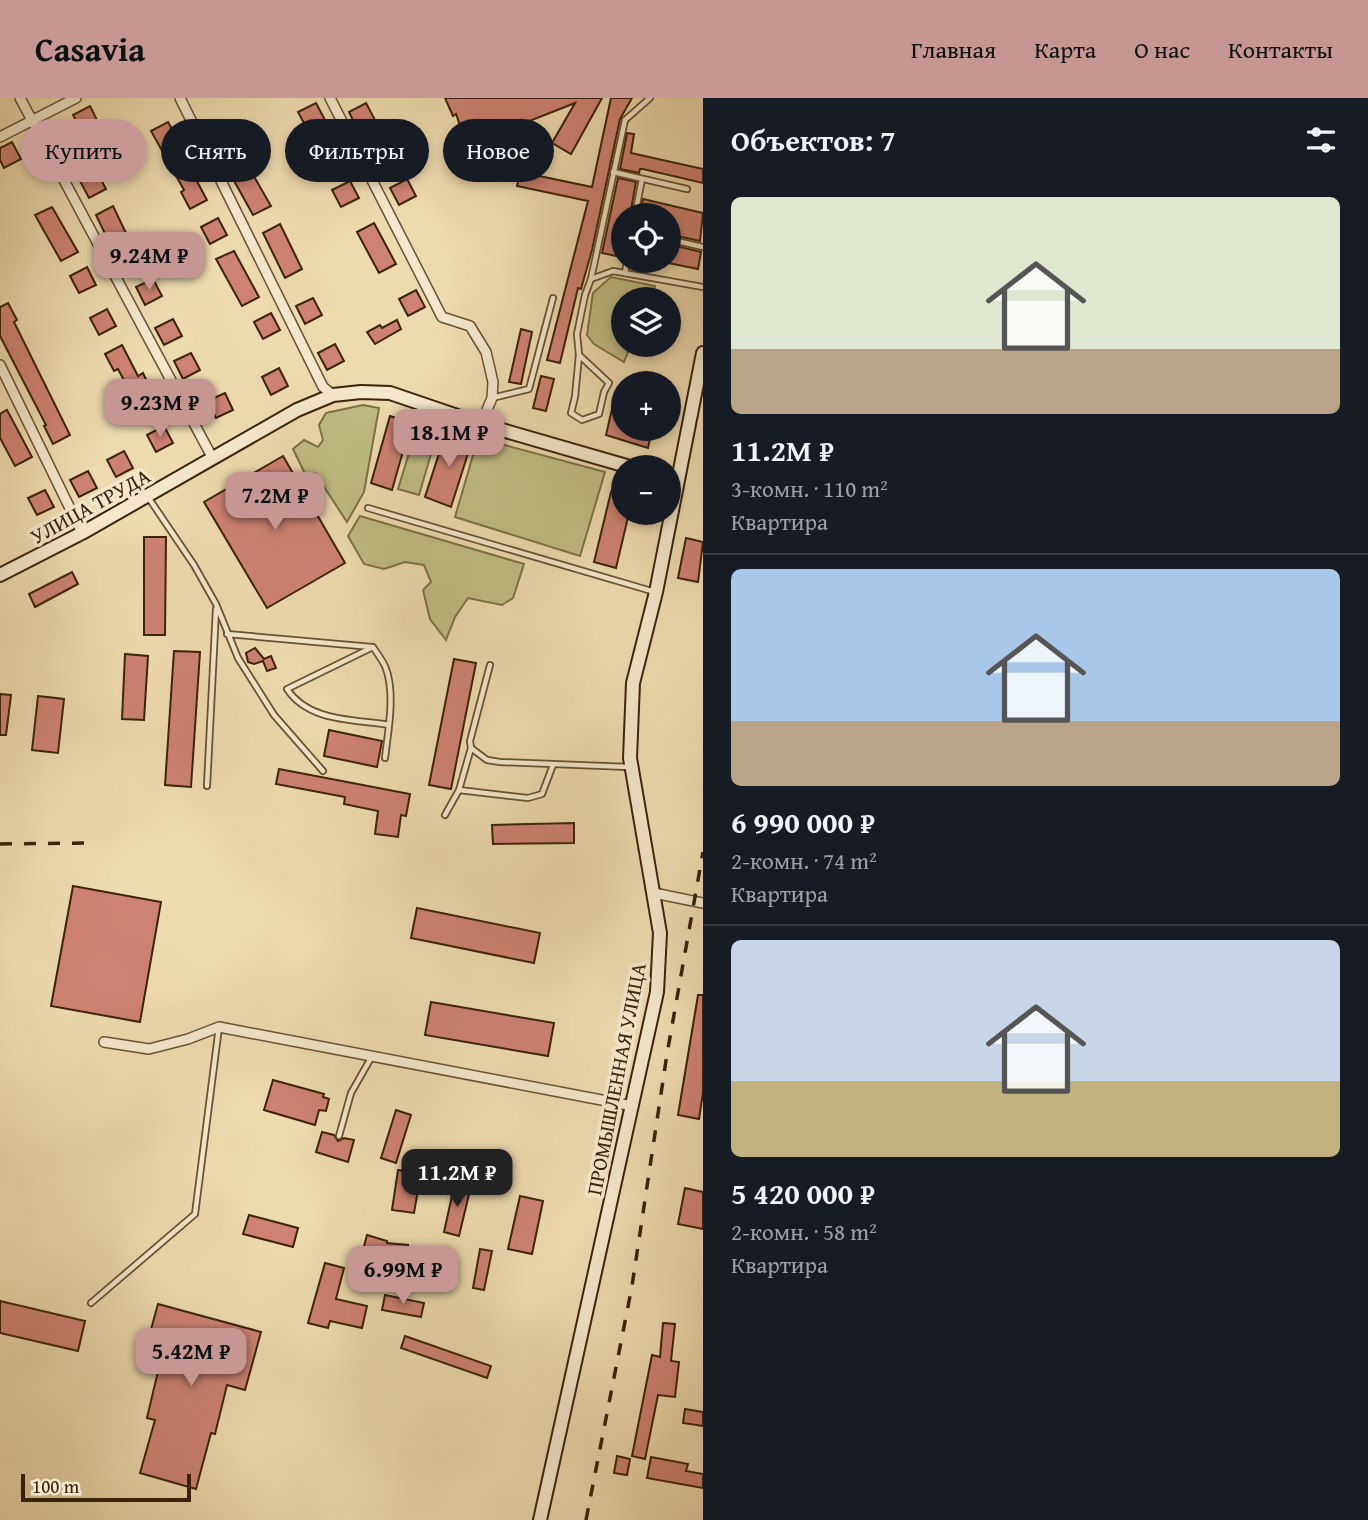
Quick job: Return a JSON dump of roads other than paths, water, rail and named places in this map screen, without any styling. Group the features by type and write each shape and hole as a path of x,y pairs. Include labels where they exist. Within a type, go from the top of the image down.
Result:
{"main road":[{"name":"ПРОМЫШЛЕННАЯ УЛИЦА","path":"678,455 703,353"},
{"name":"УЛИЦА ТРУДА","path":"0,575 82,533 297,410 333,395 390,393 481,424 611,462"},
{"name":"ПРОМЫШЛЕННАЯ УЛИЦА","path":"540,1520 657,992 660,933 632,767 633,682 656,592 666,525"}],"street":[{"path":"20,98 31,119"},
{"path":"36,119 76,98"},
{"path":"180,98 323,387 333,395"},
{"path":"330,98 442,317 470,326 486,352 492,398 481,424"},
{"path":"0,137 21,126"},
{"path":"65,182 212,457"},
{"path":"0,365 82,533"},
{"path":"654,893 703,903"},
{"path":"104,1042 149,1048 188,1039 219,1027 633,1106"}],"lane":[{"path":"579,355 609,383 599,414 582,420 571,413 579,355 577,334 585,295 591,279 625,120 650,98"},
{"path":"614,172 687,189"},
{"path":"637,203 642,179"},
{"path":"681,242 703,247"},
{"path":"591,279 611,272"},
{"path":"625,273 703,287"},
{"path":"492,398 529,389 553,298"},
{"path":"148,496 194,565 216,604 226,634 274,715 323,771"},
{"path":"368,509 656,592"},
{"path":"207,786 216,604"},
{"path":"226,634 373,647"},
{"path":"373,647 386,668 389,725 385,758"},
{"path":"373,647 287,689 296,702 325,717 389,725"},
{"path":"445,815 459,790 490,664"},
{"path":"471,748 487,760 632,767"},
{"path":"459,790 528,799 542,794 553,765"},
{"path":"91,1303 195,1214 219,1027"},
{"path":"339,1136 351,1093 371,1058"}],"railway":[{"path":"0,844 95,843"},
{"path":"586,1520 632,1286 667,1054 703,852"}]}
